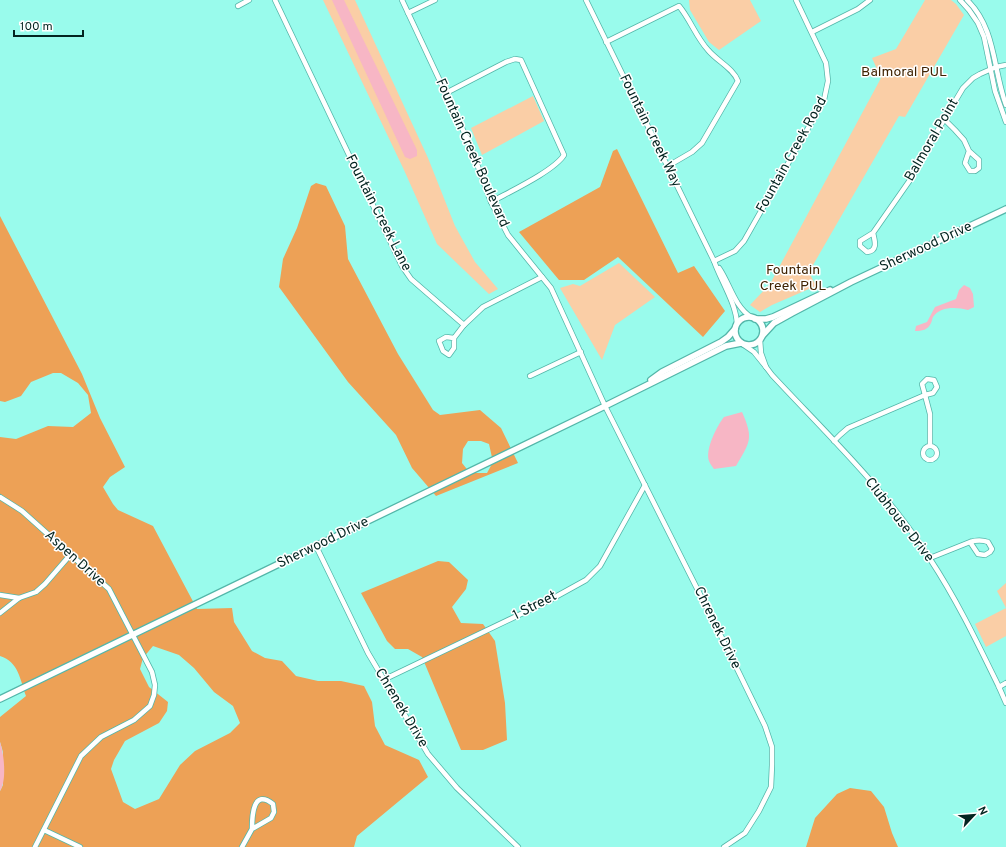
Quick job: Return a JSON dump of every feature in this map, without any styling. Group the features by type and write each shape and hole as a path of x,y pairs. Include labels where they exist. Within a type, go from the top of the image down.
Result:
{"street":[{"path":"238,6 249,0"},
{"name":"Fountain Creek Lane","path":"275,0 402,266 411,279 464,325"},
{"name":"Fountain Creek Boulevard","path":"402,0 470,145 491,202 508,235 551,288 605,406"},
{"path":"408,13 435,0"},
{"name":"Fountain Creek Way","path":"586,0 714,261 720,278 735,308 736,326"},
{"name":"Fountain Creek Road","path":"714,261 735,251 744,241 824,100 828,81 826,63 796,0"},
{"path":"812,32 858,9 870,0"},
{"path":"960,0 978,23 1006,105"},
{"path":"967,0 978,13 990,36 995,92 1006,122"},
{"path":"606,42 679,6 702,44 735,74 738,81 704,140 692,152 668,166"},
{"path":"446,93 506,62 515,59 521,60 564,155 560,160 539,175 491,202"},
{"name":"Balmoral Point","path":"873,233 910,180 963,88 973,78 994,68 1006,65"},
{"path":"944,119 964,140 969,151"},
{"name":"Sherwood Drive","path":"753,318 773,318 821,294 851,282 957,233 1004,209"},
{"name":"Fountain Creek Way","path":"714,261 724,276 738,304 743,311 753,318"},
{"path":"454,338 464,325 483,307 542,277"},
{"name":"Sherwood Drive","path":"761,338 774,323 851,282"},
{"path":"743,318 753,318 762,326 761,338 754,345 741,344 736,337 736,326 743,318"},
{"name":"Sherwood Drive","path":"645,386 662,372 724,340 736,326"},
{"name":"Clubhouse Drive","path":"761,338 760,350 766,367"},
{"name":"Sherwood Drive","path":"0,699 726,346 741,344"},
{"name":"Clubhouse Drive","path":"741,344 754,352 772,375 834,441 895,511 930,558 964,618 1006,703"},
{"path":"530,376 580,352"},
{"path":"834,441 848,428 925,395 930,414 930,445"},
{"name":"Chrenek Drive","path":"605,406 759,714 772,747 770,786 759,811 744,833 724,847"},
{"name":"1 Street","path":"383,680 548,601 586,580 600,566 645,485"},
{"name":"Aspen Drive","path":"0,497 22,511 109,590 134,634 152,672 154,685 154,695 150,706 134,720 101,737 81,756 35,847"},
{"path":"930,558 970,542 982,540 988,542 992,549 985,555 978,554 970,542"},
{"name":"Chrenek Drive","path":"316,546 368,653 428,754 457,788 518,847"},
{"path":"0,613 19,598 36,592 45,584 71,554"},
{"path":"0,595 19,598"},
{"path":"999,687 1006,683"},
{"path":"242,847 252,829 252,815 257,802 267,800 273,804 274,812 271,818 252,829"},
{"path":"44,830 80,847"}],"green space":[{"path":"323,0 355,0 428,158 455,226 475,262 498,289 489,294 437,244 404,170"},
{"path":"689,0 750,0 761,21 719,50 709,42 690,10"},
{"name":"Fountain Creek PUL","path":"925,0 951,0 964,15 905,117 899,116 809,272 816,286 772,305 760,312 750,305 770,284 881,78 872,58 896,49"},
{"path":"533,96 544,121 482,155 471,128"},
{"path":"619,263 655,297 615,325 602,360 560,288 573,284 580,286"},
{"path":"1006,583 1006,608 997,591"},
{"path":"1006,608 1006,636 986,647 975,624"}],"shaded area":[{"path":"332,0 344,0 417,150 417,156 410,159 405,157"},
{"path":"617,149 678,273 694,266 725,311 703,337 618,257 584,280 559,280 519,232 600,187 613,151"},
{"path":"316,183 326,186 345,226 348,259 398,354 433,410 440,415 480,410 501,428 518,463 436,496 412,468 396,435 348,382 279,287 283,259 297,228 311,186","holes":["468,441 481,441 489,444 493,462 487,473 470,473 462,463 463,449"]},
{"path":"0,216 82,374 100,418 125,467 110,477 103,487 113,504 118,510 153,526 197,609 232,608 234,622 252,651 265,658 282,661 296,676 318,681 341,681 364,686 372,702 375,726 385,745 419,760 428,777 357,836 354,847 0,847 0,791 3,785 3,752 0,742 0,717 26,696 15,667 0,656 0,437 16,439 48,426 73,427 91,413 88,395 78,383 61,373 53,373 31,382 21,396 5,402 0,401","holes":["153,646 179,655 194,668 214,692 233,706 240,723 230,733 195,751 180,765 159,799 135,809 123,802 111,769 114,760 125,741 159,723 167,711 168,702 149,687 140,669 143,658"]},
{"path":"964,285 970,288 973,294 974,307 968,310 959,308 944,309 936,313 926,329 915,331 916,326 927,322 935,307 956,299 959,290"},
{"path":"742,412 746,421 749,435 749,440 745,451 736,466 714,469 709,462 708,456 710,444 715,432 724,417"},
{"path":"438,561 449,562 468,580 466,589 452,607 461,623 483,624 495,641 505,703 507,740 483,750 461,750 422,657 408,649 395,649 387,641 361,593"},
{"path":"0,742 4,760 4,780 0,791"},
{"path":"850,788 871,791 884,807 898,847 806,847 815,818 837,794"}],"park label":[{"name":"Balmoral PUL","path":"904,72"}]}
